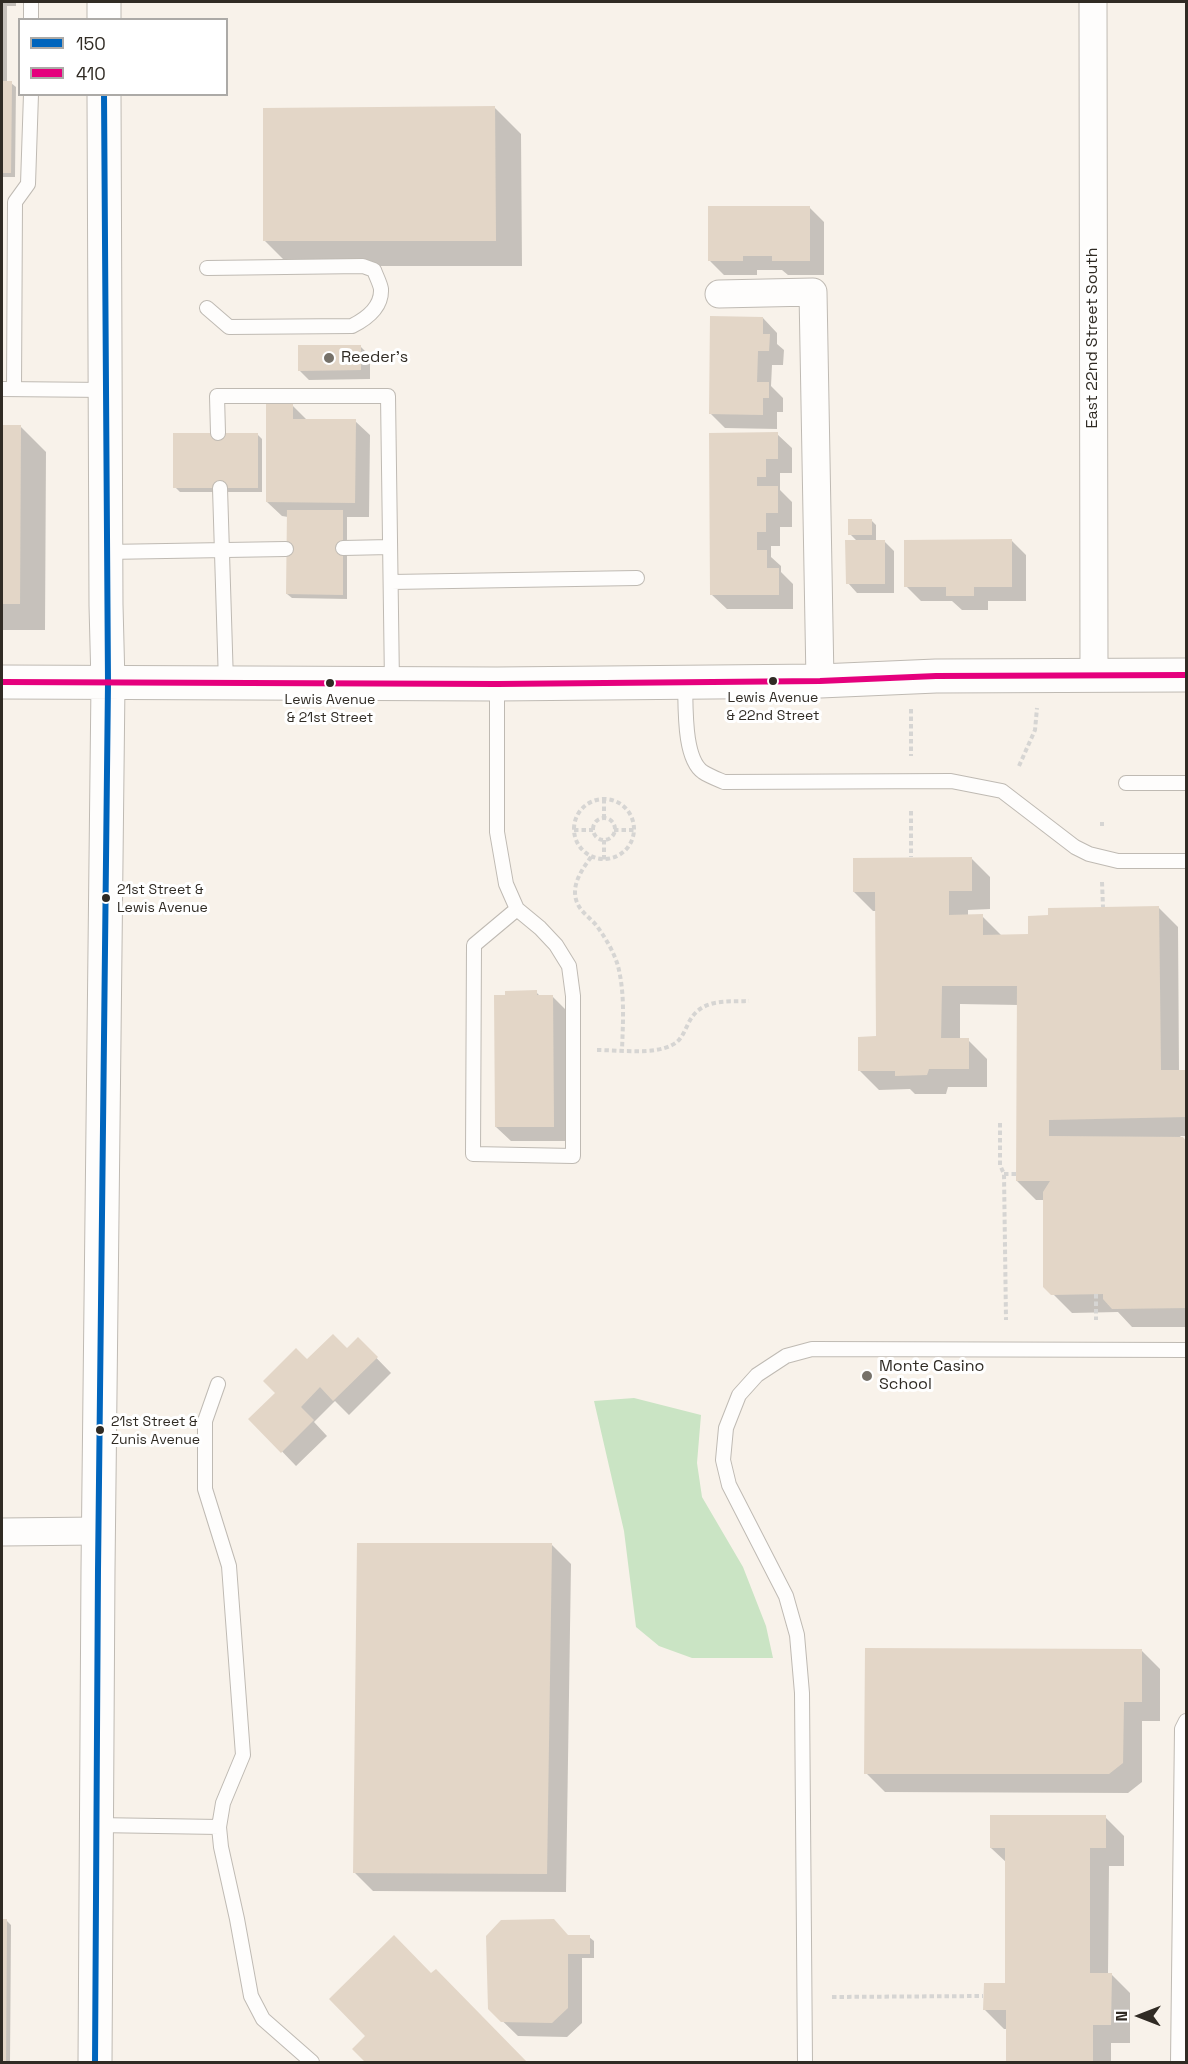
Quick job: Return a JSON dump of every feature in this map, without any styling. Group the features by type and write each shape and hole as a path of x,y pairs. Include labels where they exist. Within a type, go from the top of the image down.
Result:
{"main road":[{"path":"104,2 104,18"},
{"path":"95,2062 108,683 104,96"},
{"path":"2,682 496,684 820,681 936,676 1186,675"}],"street":[{"name":"East 22nd Street South","path":"1093,2 1094,675"},
{"path":"719,294 813,292 820,681"},
{"path":"2,1532 99,1531"}],"lane":[{"path":"31,2 31,18"},
{"path":"31,96 28,184 8,202 8,389 106,390"},
{"path":"207,268 363,266 374,270 381,290 377,305 372,312 366,319 352,326 229,327 207,308"},
{"path":"218,433 217,396 388,396 392,684"},
{"path":"220,488 226,683"},
{"path":"343,548 390,547"},
{"path":"106,552 286,549"},
{"path":"391,582 637,578"},
{"path":"685,682 687,740 692,753 701,771 724,782 951,782 1002,791 1075,847 1089,854 1118,861 1186,861"},
{"path":"496,684 497,832 506,884 517,909 556,945 569,966 573,996 573,1156 473,1154 474,945 517,909"},
{"path":"1126,783 1186,783"},
{"path":"805,2062 802,1693 797,1635 786,1596 727,1477 723,1460 726,1428 738,1395 757,1375 786,1356 812,1349 1186,1350"},
{"path":"218,1384 206,1421 206,1489 229,1566 243,1755 223,1803 219,1827 224,1865 237,1919 251,1996 263,2019 312,2062"},
{"path":"1178,2062 1182,1729 1186,1721"},
{"path":"96,1825 219,1827"}],"path":[{"path":"1018,766 1035,730 1037,707"},
{"path":"910,709 910,756"},
{"path":"604,799 604,819"},
{"path":"604,799 614,800 629,812 635,830 628,849 620,856 604,860 591,857 581,849 574,830 575,821 586,805 595,800 604,799"},
{"path":"910,811 910,857"},
{"path":"604,819 612,822 614,830 613,835 604,840 597,838 593,830 596,823 604,819"},
{"path":"574,830 593,830"},
{"path":"614,830 635,830"},
{"path":"604,840 604,860"},
{"path":"591,857 578,877 575,899 608,943 617,963 622,983 622,1050"},
{"path":"1102,882 1103,907"},
{"path":"573,1051 658,1050 672,1045 681,1038 691,1017 700,1007 714,1002 749,1001"},
{"path":"1000,1123 1000,1165 1004,1174 1006,1320"},
{"path":"1004,1174 1016,1174"},
{"path":"1096,1294 1096,1320"},
{"path":"832,1997 983,1996"}],"green space":[{"path":"634,1398 701,1415 697,1463 702,1497 743,1567 766,1626 773,1658 692,1658 659,1646 636,1627 624,1531 594,1401"}],"building":[{"path":"2,81 12,81 11,173 2,173"},
{"path":"495,106 496,241 263,241 263,108"},
{"path":"708,206 810,206 810,261 772,261 772,256 743,256 743,261 708,261"},
{"path":"710,316 763,317 763,334 770,334 769,351 758,351 757,382 769,382 769,398 763,398 763,415 709,414"},
{"name":"Reeder's","path":"298,345 361,345 361,370 298,371"},
{"path":"266,403 293,404 293,419 356,419 355,503 266,502"},
{"path":"2,425 21,425 20,604 2,604"},
{"path":"778,432 778,459 766,459 766,477 757,477 757,486 778,486 778,513 766,513 766,532 757,532 757,550 767,550 767,568 779,568 779,595 710,595 709,433"},
{"path":"173,433 258,433 258,488 173,488"},
{"path":"287,510 343,510 343,595 286,594"},
{"path":"848,519 872,519 872,535 848,535"},
{"path":"1012,539 1012,587 974,587 974,596 946,596 946,587 904,587 904,540"},
{"path":"845,540 885,540 885,584 846,584"},
{"path":"972,857 972,891 949,891 949,915 983,914 983,935 1028,934 1028,916 1048,915 1048,908 1159,906 1161,1070 1186,1070 1186,1117 1049,1120 1049,1136 1183,1137 1186,1141 1186,1308 1112,1309 1103,1299 1103,1294 1051,1295 1043,1287 1043,1192 1050,1181 1016,1181 1017,986 942,986 941,1038 969,1038 969,1069 929,1069 927,1075 895,1076 895,1071 858,1071 858,1037 876,1036 875,892 853,892 853,858"},
{"path":"537,990 537,995 553,995 554,1127 495,1127 494,995 505,995 505,991"},
{"path":"333,1334 347,1348 358,1337 378,1357 333,1401 320,1387 301,1407 314,1420 281,1453 248,1419 275,1393 263,1381 296,1348 307,1359"},
{"path":"357,1543 552,1543 547,1874 353,1873"},
{"path":"865,1648 1142,1649 1142,1702 1124,1702 1123,1763 1109,1774 864,1774"},
{"path":"990,1815 1106,1815 1106,1848 1090,1848 1090,1973 1112,1973 1111,2025 1093,2025 1093,2062 1006,2062 1006,2010 983,2010 984,1983 1005,1983 1005,1848 990,1848"},
{"path":"2,1919 7,1919 6,2062 2,2062"},
{"path":"554,1919 568,1935 590,1935 590,1954 568,1954 568,2008 552,2023 501,2022 488,2009 486,1936 501,1920"},
{"path":"394,1935 431,1973 436,1969 527,2062 365,2062 352,2049 365,2036 329,1999"}],"transit line":[{"name":"150","path":"95,2062 108,683 104,96"},
{"name":"410","path":"2,682 497,684 820,681 936,676 1186,675"}],"place":[{"name":"Reeder's","path":"329,358"},
{"name":"Lewis Avenue & 22nd Street","path":"773,681"},
{"name":"Lewis Avenue & 21st Street","path":"330,683"},
{"name":"21st Street & Lewis Avenue","path":"106,898"},
{"name":"Monte Casino School","path":"867,1376"},
{"name":"21st Street & Zunis Avenue","path":"100,1430"}]}
